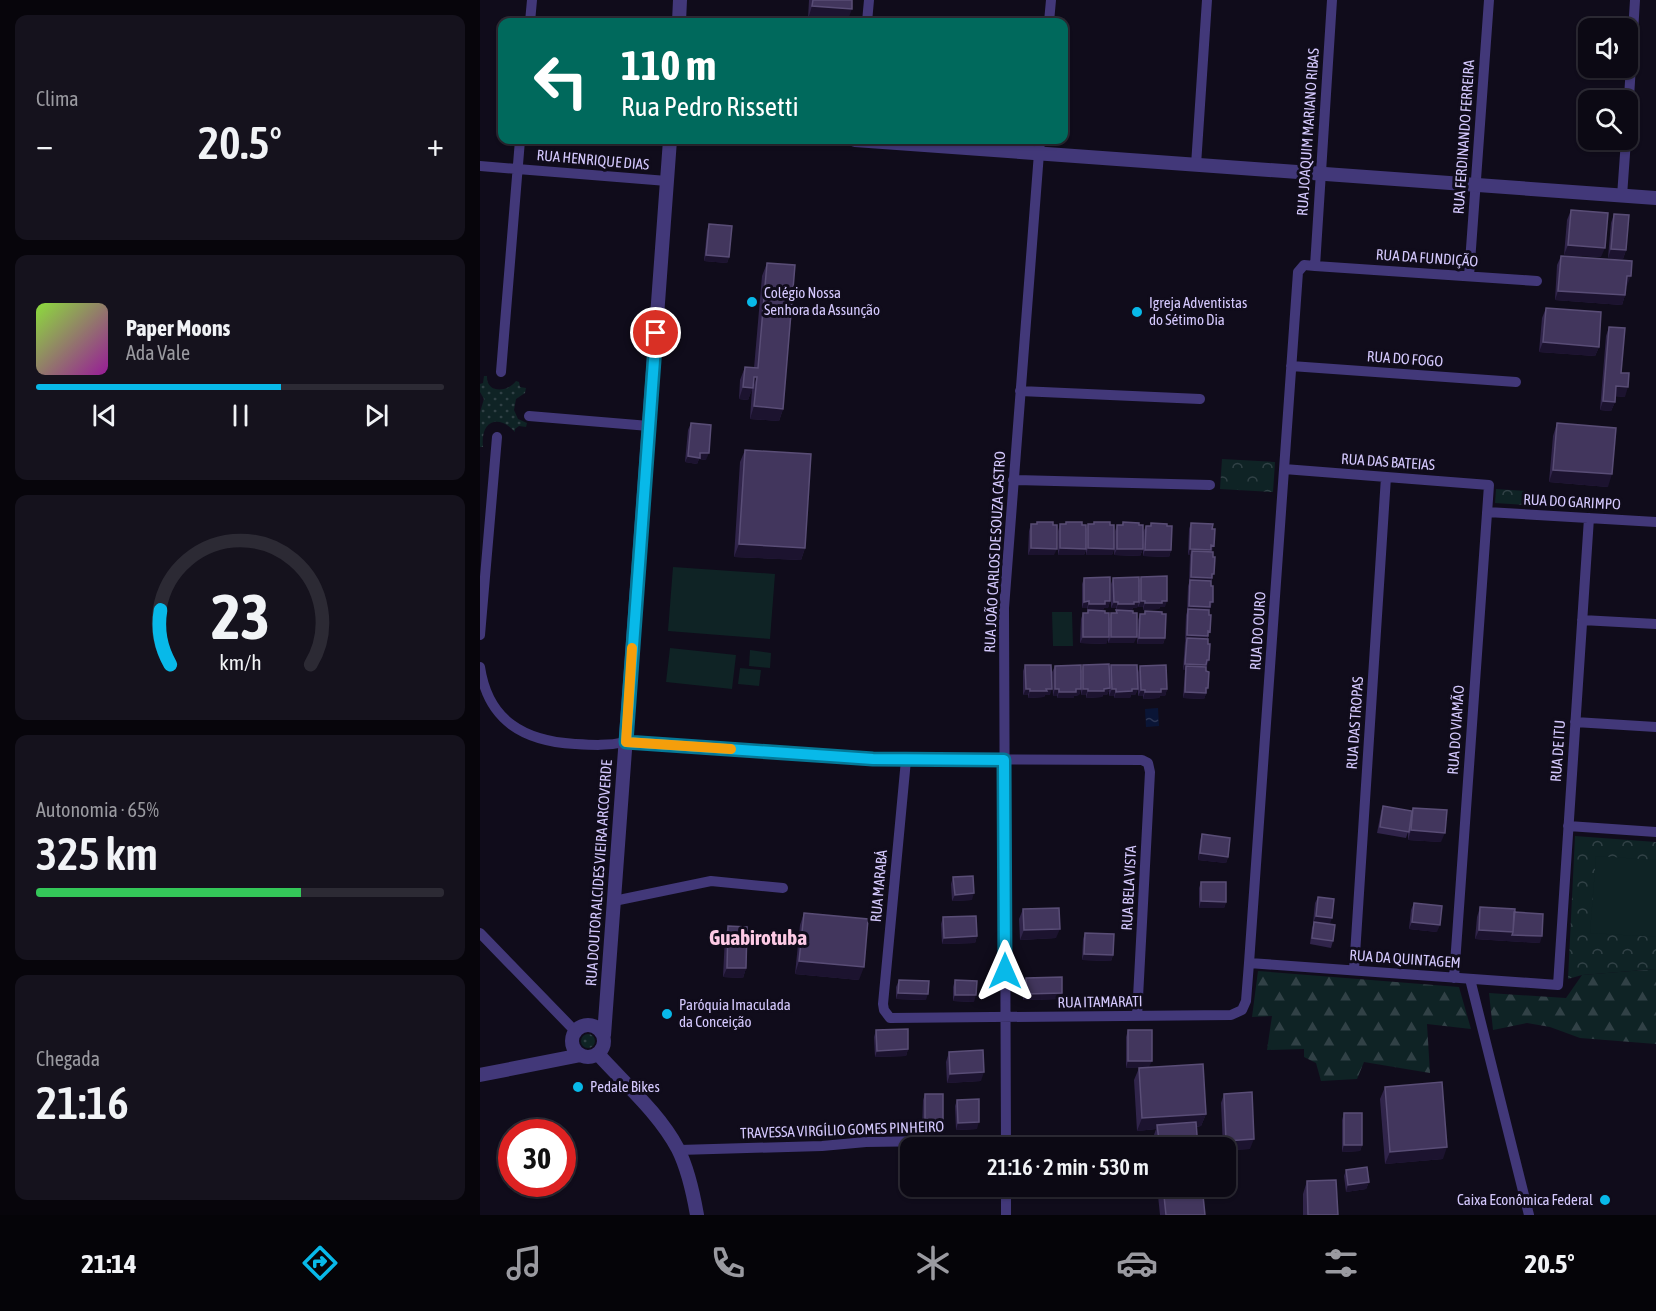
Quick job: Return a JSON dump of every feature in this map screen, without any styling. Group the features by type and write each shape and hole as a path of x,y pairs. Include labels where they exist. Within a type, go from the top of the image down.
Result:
{"street":[{"path":"530,18 532,0"},
{"path":"679,18 680,0"},
{"path":"867,18 869,0"},
{"path":"1049,18 1051,0"},
{"path":"1196,165 1207,0"},
{"name":"RUA JOAQUIM MARIANO RIBAS","path":"1315,266 1332,0"},
{"name":"RUA FERDINANDO FERREIRA","path":"1469,276 1489,0"},
{"path":"1629,90 1635,0"},
{"path":"501,372 520,144"},
{"name":"RUA DOUTOR ALCIDES VIEIRA ARCOVERDE","path":"604,1035 670,144"},
{"path":"978,144 1039,146 1196,165 1656,198"},
{"name":"RUA JOÃO CARLOS DE SOUZA CASTRO","path":"1006,1137 1004,608 1039,146"},
{"path":"1622,196 1625,150"},
{"name":"RUA HENRIQUE DIAS","path":"480,166 667,181"},
{"name":"RUA DO OURO","path":"1242,1010 1246,1001 1250,963 1298,272 1304,265 1315,266"},
{"name":"RUA DA FUNDIÇÃO","path":"1315,266 1537,281"},
{"name":"RUA DO FOGO","path":"1291,366 1516,382"},
{"path":"1020,391 1200,399"},
{"path":"529,416 649,426"},
{"path":"480,635 497,437"},
{"name":"RUA DAS BATEIAS","path":"1284,469 1489,485"},
{"name":"RUA DAS TROPAS","path":"1354,970 1386,477"},
{"path":"1014,480 1210,485"},
{"name":"RUA DO VIAMÃO","path":"1454,978 1489,485"},
{"name":"RUA DO GARIMPO","path":"1487,512 1656,522"},
{"name":"RUA DE ITU","path":"1558,986 1589,518"},
{"path":"1582,620 1656,624"},
{"path":"480,667 483,683 494,706 509,723 527,735 557,743 604,746 626,742 906,760 1004,760"},
{"path":"1575,722 1656,727"},
{"name":"RUA BELA VISTA","path":"1004,760 1138,759 1148,763 1150,772 1137,1016"},
{"name":"RUA MARABÁ","path":"886,1014 883,1004 906,760"},
{"path":"1568,826 1656,832"},
{"path":"614,902 711,881 783,888"},
{"path":"480,933 575,1031"},
{"path":"480,947 495,948"},
{"name":"RUA DA QUINTAGEM","path":"1250,963 1558,986"},
{"path":"1470,979 1529,1215"},
{"name":"RUA ITAMARATI","path":"886,1014 895,1019 1005,1018 1231,1015 1242,1010"},
{"path":"480,1075 581,1055 589,1057 598,1054 604,1044 604,1035 598,1027 588,1024 575,1031 573,1047 581,1055"},
{"path":"598,1054 658,1120 678,1150 692,1186 697,1215"},
{"name":"TRAVESSA VIRGÍLIO GOMES PINHEIRO","path":"678,1150 900,1142"},
{"path":"1006,1197 1006,1215"}],"green space":[{"path":"484,376 487,376 493,388 508,388 516,381 519,382 520,387 526,388 525,393 516,399 514,410 518,419 527,423 526,427 519,426 515,432 503,423 492,423 484,431 483,447 480,447 480,412 484,399 480,392 480,384 483,383"},
{"path":"1222,459 1275,462 1273,492 1220,489"},
{"path":"1496,489 1527,491 1526,505 1495,503"},
{"path":"673,567 775,574 770,639 668,631"},
{"path":"1052,612 1072,612 1073,646 1053,646"},
{"path":"670,648 736,655 732,689 666,682"},
{"path":"750,650 771,653 770,668 749,666"},
{"path":"740,668 761,670 759,686 738,684"},
{"path":"1575,836 1656,842 1656,969 1582,975 1568,979"},
{"path":"1596,856 1656,860 1656,937 1590,933"},
{"path":"1656,969 1656,1044 1580,1038 1550,1027 1527,1023 1493,1030 1489,993 1566,998 1582,975"},
{"path":"1258,971 1459,987 1471,1029 1427,1024 1430,1073 1364,1062 1357,1079 1321,1081 1316,1063 1304,1057 1304,1049 1267,1050 1272,1016 1252,1017"},
{"path":"585,1034 591,1034 595,1041 591,1048 585,1048 581,1044 581,1038"}],"water":[{"path":"1158,708 1159,726 1146,727 1145,709"}],"building":[{"path":"813,0 852,0 852,9 812,6"},
{"path":"1571,210 1608,213 1605,248 1568,245"},
{"path":"1614,214 1629,215 1626,250 1611,249"},
{"path":"709,224 732,226 729,257 706,255"},
{"path":"1561,256 1632,261 1631,276 1627,276 1625,295 1558,291"},
{"path":"767,263 795,265 783,409 754,406 757,377 754,377 753,388 743,387 745,367 758,368"},
{"path":"1546,308 1601,312 1599,347 1543,342"},
{"path":"1609,327 1625,328 1621,373 1629,373 1628,387 1616,386 1615,402 1603,401"},
{"path":"691,423 711,425 709,453 700,453 700,458 688,456"},
{"path":"1557,423 1616,428 1612,474 1553,470"},
{"path":"745,450 811,454 805,548 739,544"},
{"path":"1037,522 1053,522 1053,525 1057,525 1057,549 1031,548 1031,524 1037,524"},
{"path":"1066,522 1082,522 1082,525 1086,525 1086,549 1060,548 1060,524 1066,524"},
{"path":"1094,522 1110,522 1110,525 1114,525 1114,549 1088,548 1088,524 1094,524"},
{"path":"1123,522 1143,525 1143,549 1117,549 1117,525 1123,525"},
{"path":"1151,523 1172,526 1171,550 1145,550 1146,526 1151,526"},
{"path":"1191,523 1213,524 1214,546 1211,545 1211,550 1190,549"},
{"path":"1192,551 1213,552 1213,557 1215,557 1212,578 1191,577"},
{"path":"1167,576 1167,601 1145,603 1141,601 1141,577"},
{"path":"1110,577 1110,601 1105,601 1105,604 1084,602 1084,578"},
{"path":"1139,577 1139,602 1118,604 1114,602 1113,578"},
{"path":"1190,580 1211,581 1213,602 1210,602 1210,607 1189,606"},
{"path":"1188,609 1209,610 1209,615 1211,615 1208,636 1187,635"},
{"path":"1088,610 1109,613 1109,637 1083,637 1083,613 1088,613"},
{"path":"1116,610 1137,613 1137,637 1111,637 1111,613 1117,613"},
{"path":"1145,611 1166,614 1165,638 1139,638 1140,614 1145,614"},
{"path":"1187,638 1208,639 1209,660 1206,665 1185,664"},
{"path":"1109,664 1110,688 1104,691 1083,689 1083,665"},
{"path":"1025,665 1051,665 1052,689 1030,691 1026,689"},
{"path":"1081,665 1081,689 1076,689 1076,692 1059,692 1059,689 1055,689 1055,666"},
{"path":"1111,665 1137,665 1138,689 1116,692 1116,689 1112,689"},
{"path":"1166,665 1167,689 1161,689 1161,692 1141,690 1140,666"},
{"path":"1186,666 1206,667 1206,671 1209,672 1206,693 1185,692"},
{"path":"1383,806 1412,811 1409,832 1380,827"},
{"path":"1413,808 1447,810 1445,833 1411,830"},
{"path":"1202,834 1230,838 1228,857 1200,853"},
{"path":"973,876 974,893 955,895 953,877"},
{"path":"1201,882 1226,882 1226,902 1201,901"},
{"path":"1318,897 1334,899 1332,918 1316,916"},
{"path":"1414,903 1442,906 1440,925 1412,922"},
{"path":"1480,907 1515,909 1513,932 1479,930"},
{"path":"1059,908 1060,929 1024,930 1023,909"},
{"path":"1514,912 1543,914 1542,936 1512,935"},
{"path":"804,913 868,919 864,967 799,961"},
{"path":"976,916 977,936 944,938 943,917"},
{"path":"1314,922 1335,925 1333,941 1312,938"},
{"path":"728,926 747,927 746,968 727,968"},
{"path":"1085,933 1114,934 1113,955 1084,954"},
{"path":"1062,977 1062,993 1026,994 1026,978"},
{"path":"899,980 929,981 928,994 898,993"},
{"path":"955,980 977,981 976,995 955,995"},
{"path":"908,1029 908,1049 877,1051 876,1030"},
{"path":"1128,1030 1152,1030 1152,1061 1128,1061"},
{"path":"983,1050 984,1072 950,1074 949,1052"},
{"path":"1203,1064 1206,1114 1142,1118 1139,1068"},
{"path":"1442,1082 1447,1147 1390,1152 1385,1087"},
{"path":"1252,1092 1254,1139 1236,1140 1236,1137 1226,1137 1224,1094"},
{"path":"925,1094 943,1094 943,1123 925,1123"},
{"path":"979,1099 979,1122 958,1123 957,1100"},
{"path":"1344,1113 1362,1113 1362,1145 1344,1145"},
{"path":"1196,1122 1197,1137 1159,1137 1157,1125"},
{"path":"1367,1167 1369,1182 1348,1185 1346,1170"},
{"path":"1336,1180 1338,1215 1308,1215 1307,1181"},
{"path":"1164,1197 1203,1197 1205,1215 1166,1215"}],"slow traffic":[{"path":"632,648 626,742 731,749"}],"place":[{"name":"Colégio Nossa Senhora da Assunção","path":"752,302"},
{"name":"Igreja Adventistas do Sétimo Dia","path":"1137,312"},
{"name":"Paróquia Imaculada da Conceição","path":"667,1014"},
{"name":"Pedale Bikes","path":"578,1087"},
{"name":"Caixa Econômica Federal","path":"1605,1200"}],"district":[{"name":"Guabirotuba","path":"758,938"}],"route":[{"path":"656,333 626,742 873,759 1004,760 1005,971"}]}
